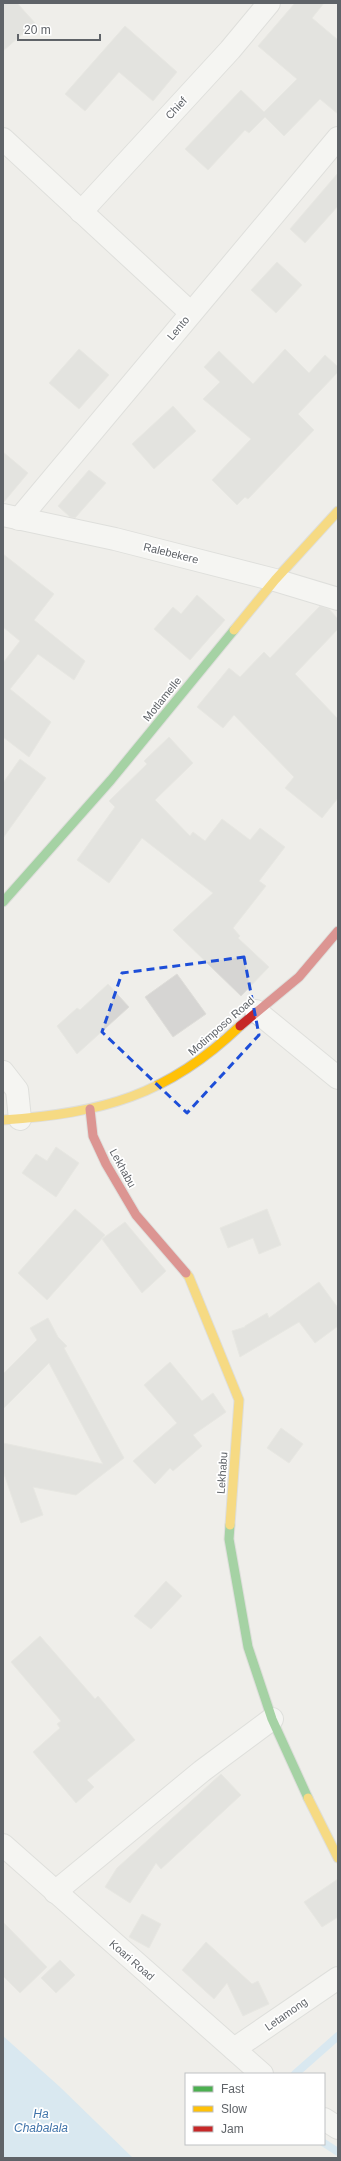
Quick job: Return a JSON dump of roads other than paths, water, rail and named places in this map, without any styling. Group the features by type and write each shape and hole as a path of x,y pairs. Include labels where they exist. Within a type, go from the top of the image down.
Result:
{"street":[{"name":"Chief","path":"81,212 230,50 269,3"},
{"name":"Lento","path":"11,517 191,313 338,138"},
{"path":"3,139 191,313"},
{"name":"Motlamelle","path":"3,902 111,780 275,580 338,511"},
{"name":"Ralebekere","path":"11,517 115,539 275,580 338,600"},
{"name":"Motimposo Road","path":"11,1120 40,1119 90,1109 124,1100 170,1081 201,1061 256,1011 299,977 338,931"},
{"path":"256,1011 338,1078"},
{"path":"3,1072 17,1090 11,1120"},
{"name":"Lekhabu","path":"90,1109 93,1136 106,1164 136,1215 189,1277 239,1400 229,1539 248,1647 272,1718 290,1761 338,1858"},
{"path":"55,1892 202,1771 272,1718"},
{"name":"Koari Road","path":"3,1845 261,2073"},
{"name":"Letamong","path":"234,2049 338,1978"},
{"path":"325,2120 338,2128"}],"water":[{"name":"Ha Chabalala","path":"3,2036 60,2087 133,2158 3,2158"}],"waterway":[{"path":"296,2073 338,2036"},
{"path":"325,2144 338,2152"}]}
